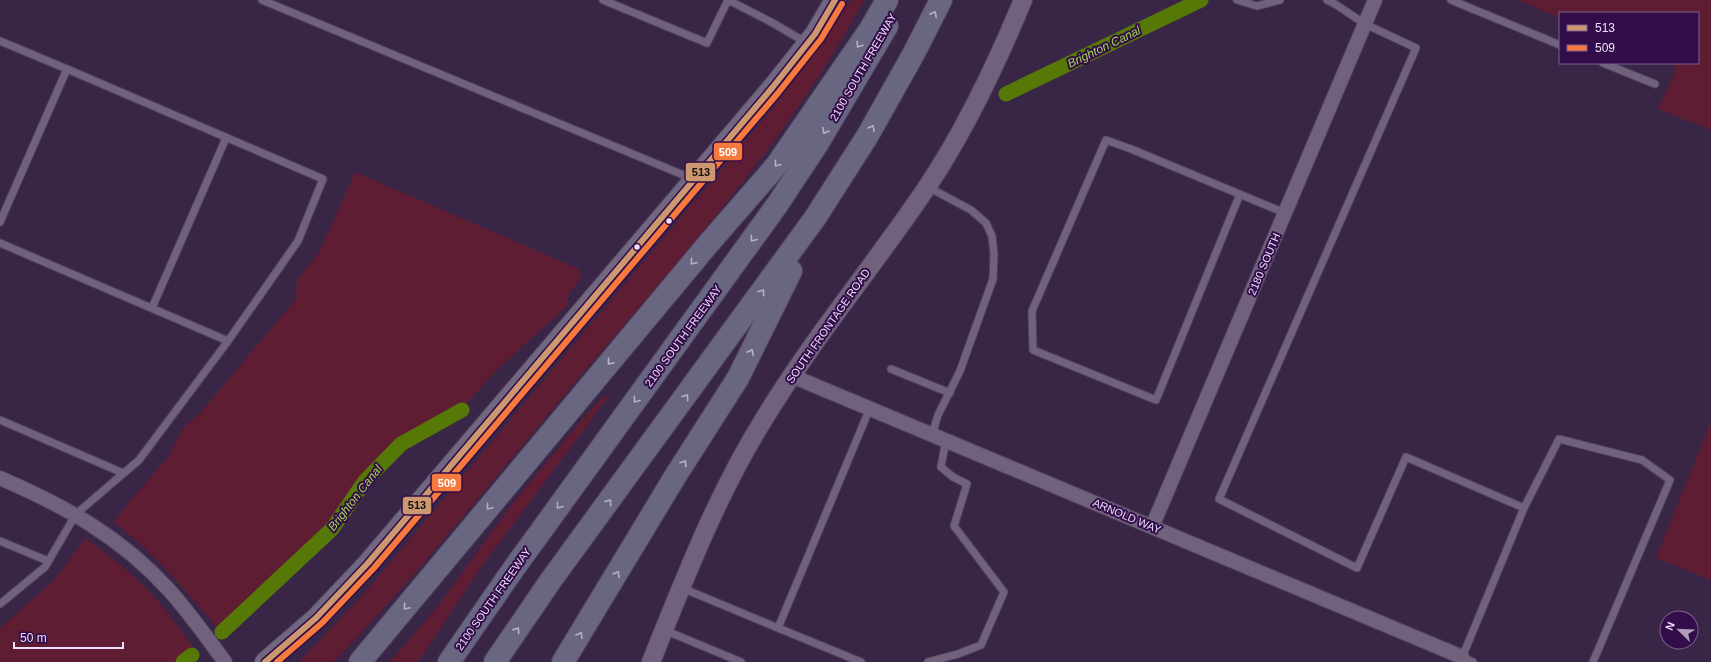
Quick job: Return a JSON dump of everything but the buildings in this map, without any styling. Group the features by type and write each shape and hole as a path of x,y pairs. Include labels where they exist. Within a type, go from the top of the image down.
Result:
{"highway":[{"path":"360,662 709,243 776,166 870,28 887,0"},
{"name":"2100 SOUTH FREEWAY","path":"449,662 512,571 777,205 856,80 901,0"},
{"path":"563,662 676,475 738,378 780,290 914,53 941,0"},
{"path":"495,662 551,580 784,261 845,173"}],"main road":[{"path":"265,662 316,618 368,563 772,88 807,43 835,0"}],"street":[{"name":"SOUTH FRONTAGE ROAD","path":"651,662 721,499 763,420 792,376 928,186 960,134 996,64 1023,0"},
{"name":"2180 SOUTH","path":"1152,527 1375,0"},
{"name":"ARNOLD WAY","path":"792,376 1465,660"},
{"path":"0,478 39,495 76,514 123,548 169,590 225,662"}],"lane":[{"path":"262,0 694,180"},
{"path":"603,0 707,43 728,0 771,22 807,43"},
{"path":"1237,0 1257,6 1280,0"},
{"path":"1327,0 1365,24 1416,48 1219,499 1357,568 1406,457 1524,508"},
{"path":"1451,0 1559,45"},
{"path":"0,41 323,179 298,241 228,341 139,460 123,472 76,514 45,567 0,604"},
{"path":"1605,64 1655,84"},
{"path":"0,222 67,70"},
{"path":"152,308 226,138"},
{"path":"1240,194 1156,400 1033,350 1032,310 1106,140 1131,149 1240,194 1285,213"},
{"path":"928,186 970,210 986,223 992,236 994,254 993,279 960,371 938,415 932,435"},
{"path":"0,243 228,341"},
{"path":"891,369 950,393"},
{"path":"778,628 870,408"},
{"path":"0,420 123,472"},
{"path":"1465,660 1524,508 1559,438 1642,460 1670,480 1593,662"},
{"path":"928,662 958,654 981,645 1004,592 954,526 967,484 952,477 941,467 946,440"},
{"path":"0,541 48,562"},
{"path":"682,588 861,662"},
{"path":"664,630 741,662"}],"shaded area":[{"path":"851,0 864,0 835,51 769,148 696,240 460,520 398,592 334,662 299,662 361,597 774,107 826,39"},
{"path":"1518,0 1711,0 1711,130 1658,109 1677,67 1670,64 1699,64 1699,12 1559,12 1559,18"},
{"path":"355,172 579,269 581,278 567,296 568,305 499,368 464,406 403,436 377,459 322,529 229,621 218,629 169,572 143,546 114,522 168,457 183,428 201,412 296,299 297,280 320,251"},
{"path":"612,392 479,570 418,662 390,662 437,607 513,503 586,415 601,399"},
{"path":"1711,422 1711,580 1656,558"},
{"path":"85,538 123,567 149,591 193,647 173,662 0,662 0,628 51,583"}],"waterway":[{"name":"Brighton Canal","path":"1006,94 1201,0"},
{"name":"Brighton Canal","path":"222,632 332,529 365,481 401,444 462,410"},
{"name":"Brighton Canal","path":"183,662 192,655"}],"transit line":[{"name":"513","path":"265,662 316,618 368,563 772,88 815,34 835,0"},
{"name":"509","path":"277,662 322,623 374,568 778,93 821,39 842,4"}]}
